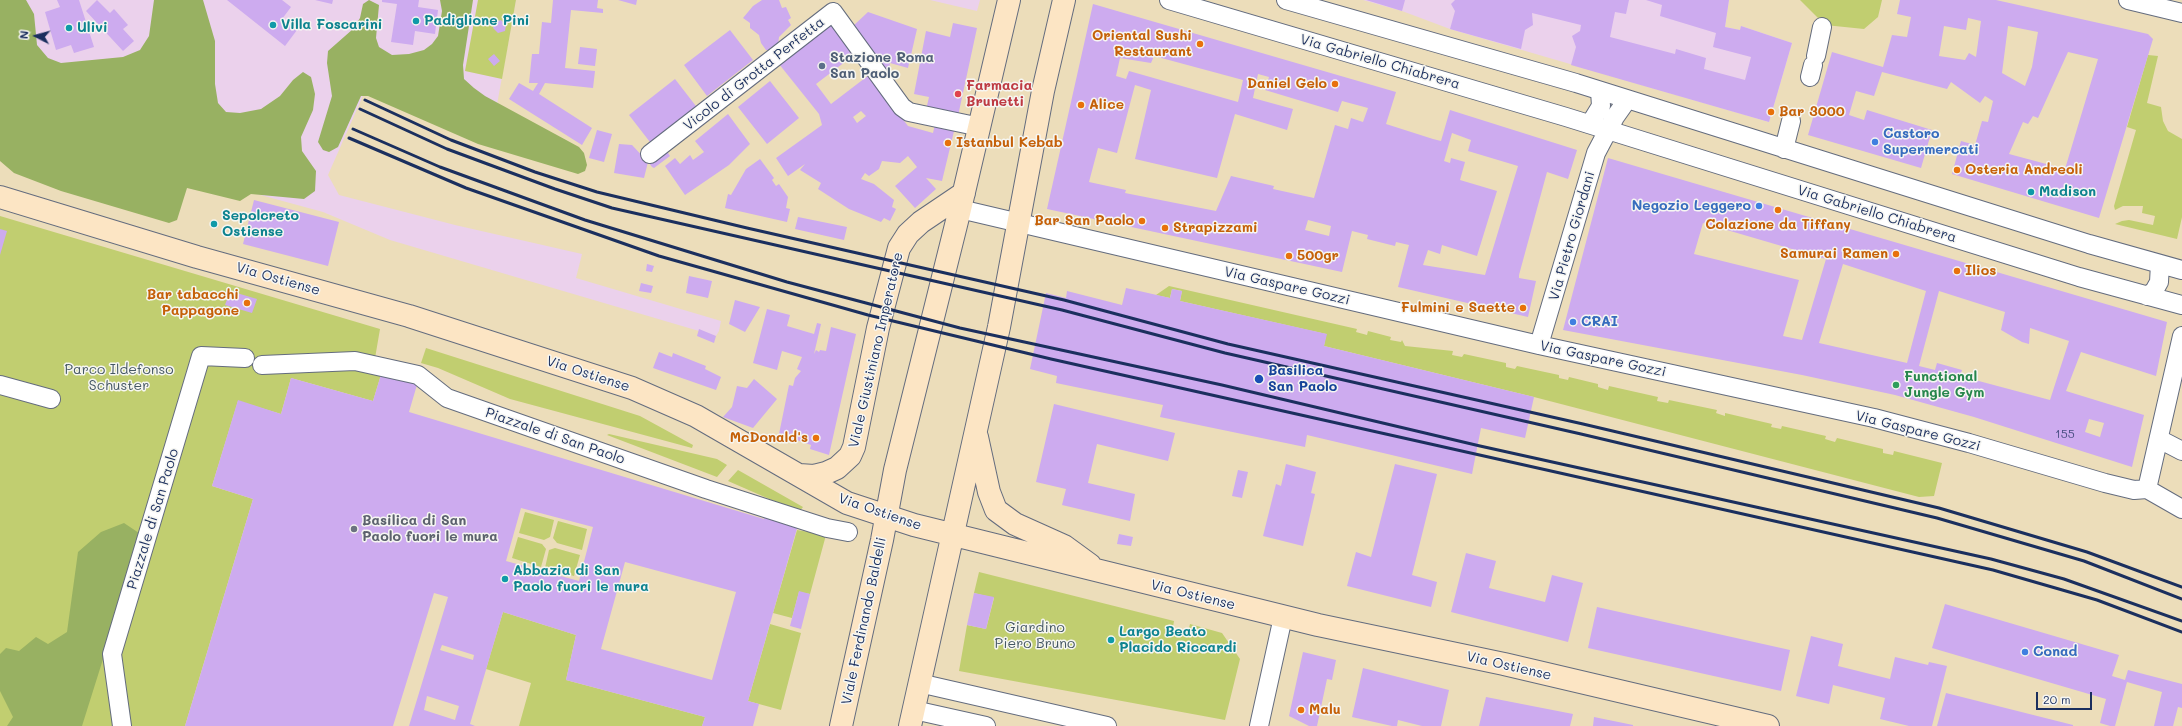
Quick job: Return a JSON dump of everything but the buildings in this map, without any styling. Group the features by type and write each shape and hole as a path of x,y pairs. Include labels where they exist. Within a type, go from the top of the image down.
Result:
{"street":[{"path":"886,517 895,470 980,127 1009,0"},
{"path":"986,726 912,718 952,534 1000,327 1017,223 1043,91 1064,0"},
{"name":"Via Gabriello Chiabrera","path":"1169,0 1590,124 2079,277 2182,305"},
{"path":"1286,0 1600,91 2089,244 2182,270"},
{"path":"2128,0 2182,13"},
{"name":"Vicolo di Grotta Perfetta","path":"650,154 833,12 902,107 909,112 980,127"},
{"path":"1810,75 1822,28"},
{"path":"1590,124 1601,106 1600,91"},
{"path":"1608,130 1626,100"},
{"path":"1784,149 1792,121"},
{"name":"Via Pietro Giordani","path":"1539,345 1596,153 1608,130"},
{"name":"Via Ostiense","path":"0,197 197,257 409,316 632,388 696,416 847,503 886,517 1099,572 1283,617 1504,664 1727,722 1768,726"},
{"path":"962,201 1017,223"},
{"name":"Viale Giustiniano Imperatore","path":"799,475 814,476 826,473 837,468 850,456 854,447 878,328 899,248 908,234 921,222 962,201"},
{"name":"Via Gaspare Gozzi","path":"1017,223 1539,345 1874,418 1969,443 2105,483 2134,490 2147,489 2182,509"},
{"path":"2147,296 2154,291 2159,282 2160,264"},
{"path":"2147,489 2182,336"},
{"name":"Piazzale di San Paolo","path":"122,726 112,654 202,356 245,358"},
{"name":"Piazzale di San Paolo","path":"262,365 355,361 418,375 447,398 706,489 827,528 848,532"},
{"path":"0,385 51,398"},
{"path":"976,432 990,496 996,510 1015,524 1064,546 1099,572"},
{"path":"2159,439 2182,451"},
{"name":"Viale Ferdinando Baldelli","path":"841,726 886,517"},
{"path":"1259,726 1283,617"},
{"path":"919,683 1107,726"}],"shaded area":[{"path":"0,0 516,0 490,143 365,91 328,175 339,195 455,225 582,254 576,278 721,321 719,331 716,336 390,240 323,212 99,151"},
{"path":"930,0 980,0 977,11"},
{"path":"1363,0 1729,0 1725,27 1740,30 1741,26 1792,43 1769,122 1450,29 1402,11"}],"green space":[{"path":"0,0 26,0 34,14 37,45 48,58 61,63 123,57 140,50 149,36 154,0 203,0 215,41 215,84 218,103 226,112 240,113 261,109 280,96 293,80 303,72 311,77 315,94 313,110 301,137 302,151 316,171 315,191 304,199 251,194 240,201 187,188 177,220 169,223 61,191 14,173 0,161"},
{"path":"369,0 379,5 376,38 379,47 392,55 409,54 424,50 432,44 438,36 442,11 440,0 473,0 463,65 464,79 485,96 579,147 584,153 587,165 585,171 578,174 478,144 368,96 361,96 338,147 329,152 323,150 318,142 332,96 327,63 328,51 353,29 360,18 363,4"},
{"path":"478,0 516,0 502,79 465,71"},
{"path":"1800,0 1882,0 1878,17 1864,29 1825,25"},
{"path":"2148,55 2158,56 2147,103 2161,107 2163,121 2168,131 2182,139 2182,217 2177,239 2115,224 2129,220 2153,225 2155,216 2142,213 2143,206 2123,206 2115,210 2114,206 2136,130 2127,127"},
{"name":"Parco Ildefonso Schuster","path":"0,216 380,329 374,364 383,368 373,401 291,378 281,414 238,401 212,486 253,499 185,726 0,726"},
{"path":"1169,286 1357,329 1356,332 1367,335 1368,331 1391,337 1390,340 1401,342 1402,340 1405,346 1453,351 1452,355 1462,357 1464,354 1506,363 1506,367 1515,369 1517,366 1559,375 1559,378 1568,380 1569,377 1598,384 1598,387 1608,390 1609,386 1658,397 1657,401 1668,403 1669,400 1717,410 1716,413 1725,416 1725,413 1772,424 1771,427 1781,429 1782,426 1826,436 1825,439 1835,442 1837,438 1883,449 1883,453 1893,455 1894,451 1942,463 1934,496 1919,497 1534,397 1324,346 1326,334 1180,301 1182,291 1172,289 1170,298 1156,295"},
{"path":"426,348 640,416 693,445 692,448 510,399 438,368 421,363"},
{"path":"609,434 717,459 727,465 717,477 607,435"},
{"path":"738,470 803,507 799,512 728,481"},
{"path":"525,512 554,520 550,537 544,540 519,533"},
{"path":"558,521 587,529 582,550 557,543 553,538"},
{"path":"124,523 142,535 82,726 7,726 13,717 0,691 0,654 6,648 19,651 36,637 48,644 67,632 78,552 101,532"},
{"path":"797,530 826,535 810,594 799,592 792,618 773,613"},
{"path":"518,537 542,544 546,549 541,567 512,558"},
{"path":"555,548 580,555 574,576 545,568 549,550"},
{"name":"Giardino Piero Bruno","path":"979,572 1174,621 1172,633 1187,636 1190,624 1222,633 1240,659 1225,720 959,671 967,625 986,629 994,598 974,593"},
{"path":"503,612 576,635 566,680 705,717 702,726 519,726 531,683 486,669"},
{"path":"770,624 801,633 781,710 748,701"}],"railway":[{"path":"365,100 451,140 535,172 597,192 747,228 1064,300 1228,344 1583,424 1939,508 2087,552 2182,587"},
{"path":"360,109 447,149 555,189 612,208 1062,310 1225,353 1581,434 1937,518 2084,561 2182,599"},
{"path":"353,129 440,167 585,220 787,282 960,328 1222,385 1480,446 1991,559 2064,579 2182,621"},
{"path":"349,138 466,188 659,256 868,315 1051,359 1993,570 2097,600 2182,632"}],"place":[{"name":"Padiglione Pini","path":"416,21"},
{"name":"Villa Foscarini","path":"273,25"},
{"name":"Ulivi","path":"69,28"},
{"name":"Oriental Sushi Restaurant","path":"1200,44"},
{"name":"Stazione Roma San Paolo","path":"822,66"},
{"name":"Daniel Gelo","path":"1335,84"},
{"name":"Farmacia Brunetti","path":"958,94"},
{"name":"Alice","path":"1081,105"},
{"name":"Bar 3000","path":"1771,112"},
{"name":"Castoro Supermercati","path":"1875,142"},
{"name":"Istanbul Kebab","path":"948,143"},
{"name":"Osteria Andreoli","path":"1957,170"},
{"name":"Madison","path":"2031,192"},
{"name":"Negozio Leggero","path":"1759,206"},
{"name":"Colazione da Tiffany","path":"1778,210"},
{"name":"Bar San Paolo","path":"1142,221"},
{"name":"Sepolcreto Ostiense","path":"214,224"},
{"name":"Strapizzami","path":"1165,228"},
{"name":"Samurai Ramen","path":"1896,254"},
{"name":"500gr","path":"1289,256"},
{"name":"Ilios","path":"1957,271"},
{"name":"Bar tabacchi Pappagone","path":"247,303"},
{"name":"Fulmini e Saette","path":"1523,308"},
{"name":"CRAI","path":"1573,322"},
{"name":"Basilica San Paolo","path":"1259,379"},
{"name":"Functional Jungle Gym","path":"1896,385"},
{"name":"McDonald's","path":"816,438"},
{"name":"Basilica di San Paolo fuori le mura","path":"354,529"},
{"name":"Abbazia di San Paolo fuori le mura","path":"505,579"},
{"name":"Largo Beato Placido Riccardi","path":"1111,640"},
{"name":"Conad","path":"2025,652"},
{"name":"Malu","path":"1301,710"}]}
